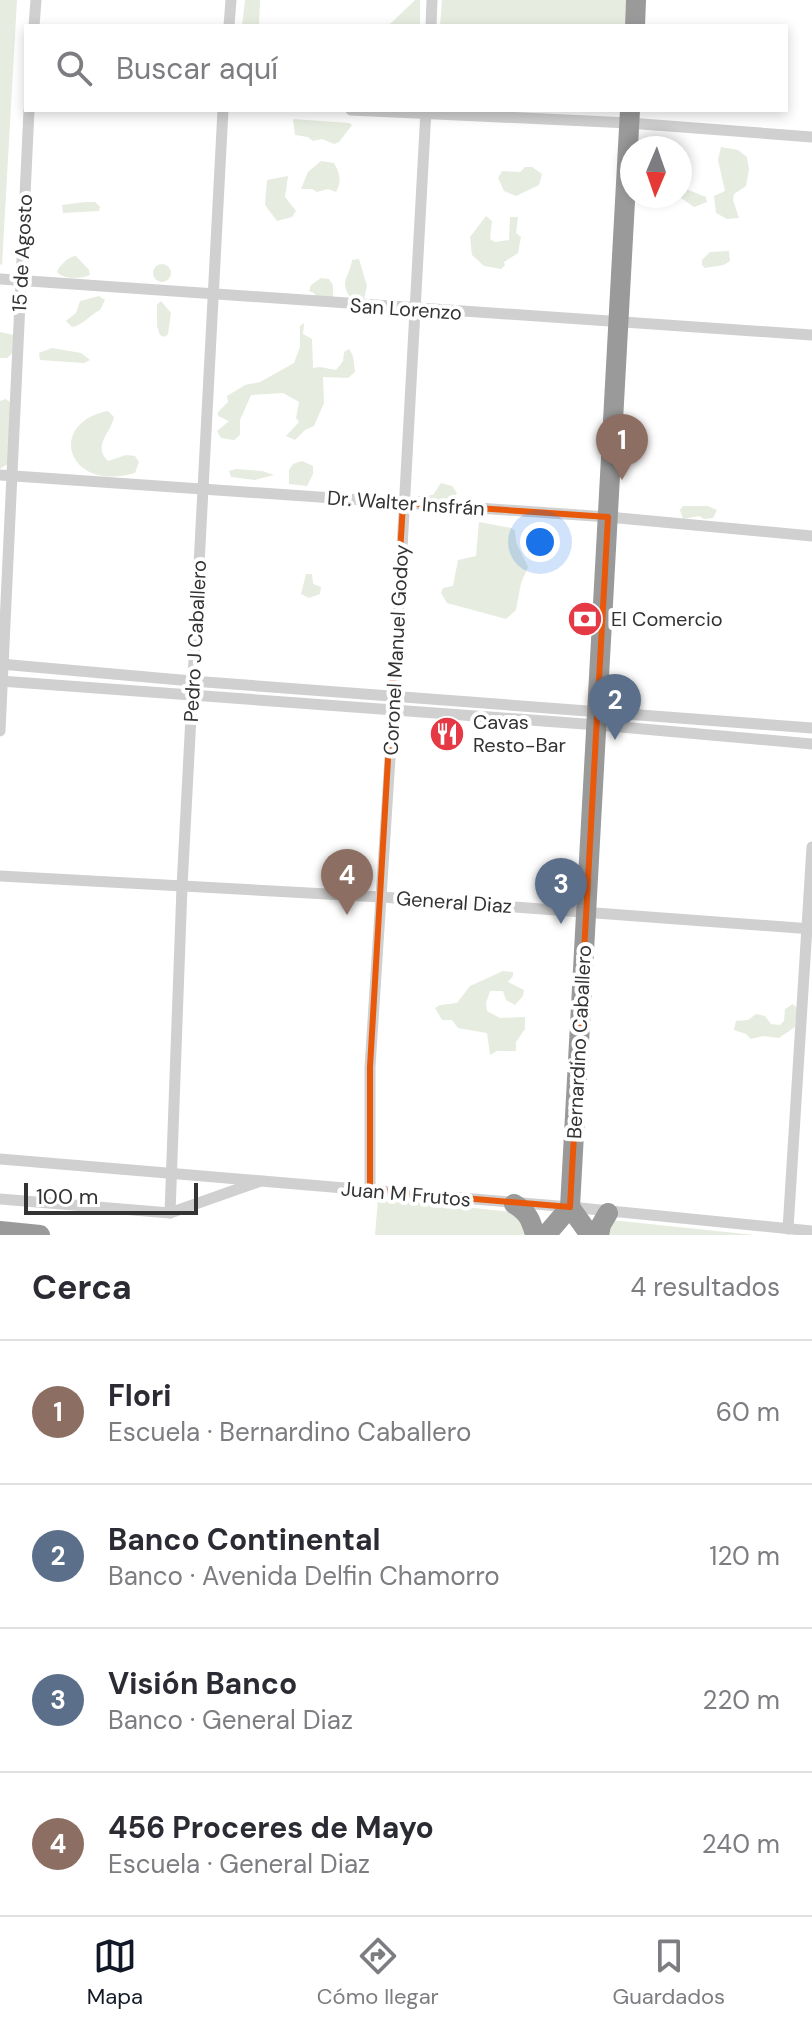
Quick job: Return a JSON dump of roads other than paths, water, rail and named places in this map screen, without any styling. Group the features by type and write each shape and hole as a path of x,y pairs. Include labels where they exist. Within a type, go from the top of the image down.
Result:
{"highway":[{"path":"635,24 636,0"},
{"name":"Bernardino Caballero","path":"570,1207 629,117"},
{"path":"514,1204 524,1210 531,1220 535,1235"},
{"path":"546,1235 570,1207 590,1235"},
{"path":"599,1235 608,1213"},
{"path":"0,1231 40,1235"},
{"path":"555,1235 577,1235"}],"street":[{"path":"34,24 36,0"},
{"path":"229,24 231,0"},
{"path":"431,24 432,0"},
{"name":"15 de Agosto","path":"0,731 6,476 21,280 29,112"},
{"name":"Pedro J Caballero","path":"170,1213 191,697 223,112"},
{"path":"426,112 629,117 812,137"},
{"name":"Coronel Manuel Godoy","path":"370,1190 370,1067 426,112"},
{"name":"San Lorenzo","path":"0,279 812,335"},
{"name":"Dr. Walter Insfrán","path":"6,476 608,517 812,536"},
{"path":"2,664 394,695 812,744"},
{"path":"1,681 393,712 812,728"},
{"path":"788,1229 810,928 812,847"},
{"name":"General Diaz","path":"0,876 381,897 810,928"},
{"name":"Juan M Frutos","path":"0,1159 570,1207 812,1231"},
{"path":"0,1199 170,1213 262,1181"}],"place":[{"name":"Flori","path":"622,480"},
{"name":"El Comercio","path":"585,619"},
{"name":"Cavas Resto-Bar","path":"447,734"},
{"name":"Banco Continental","path":"615,740"},
{"name":"456 Proceres de Mayo","path":"347,915"},
{"name":"Visión Banco","path":"561,924"}]}
